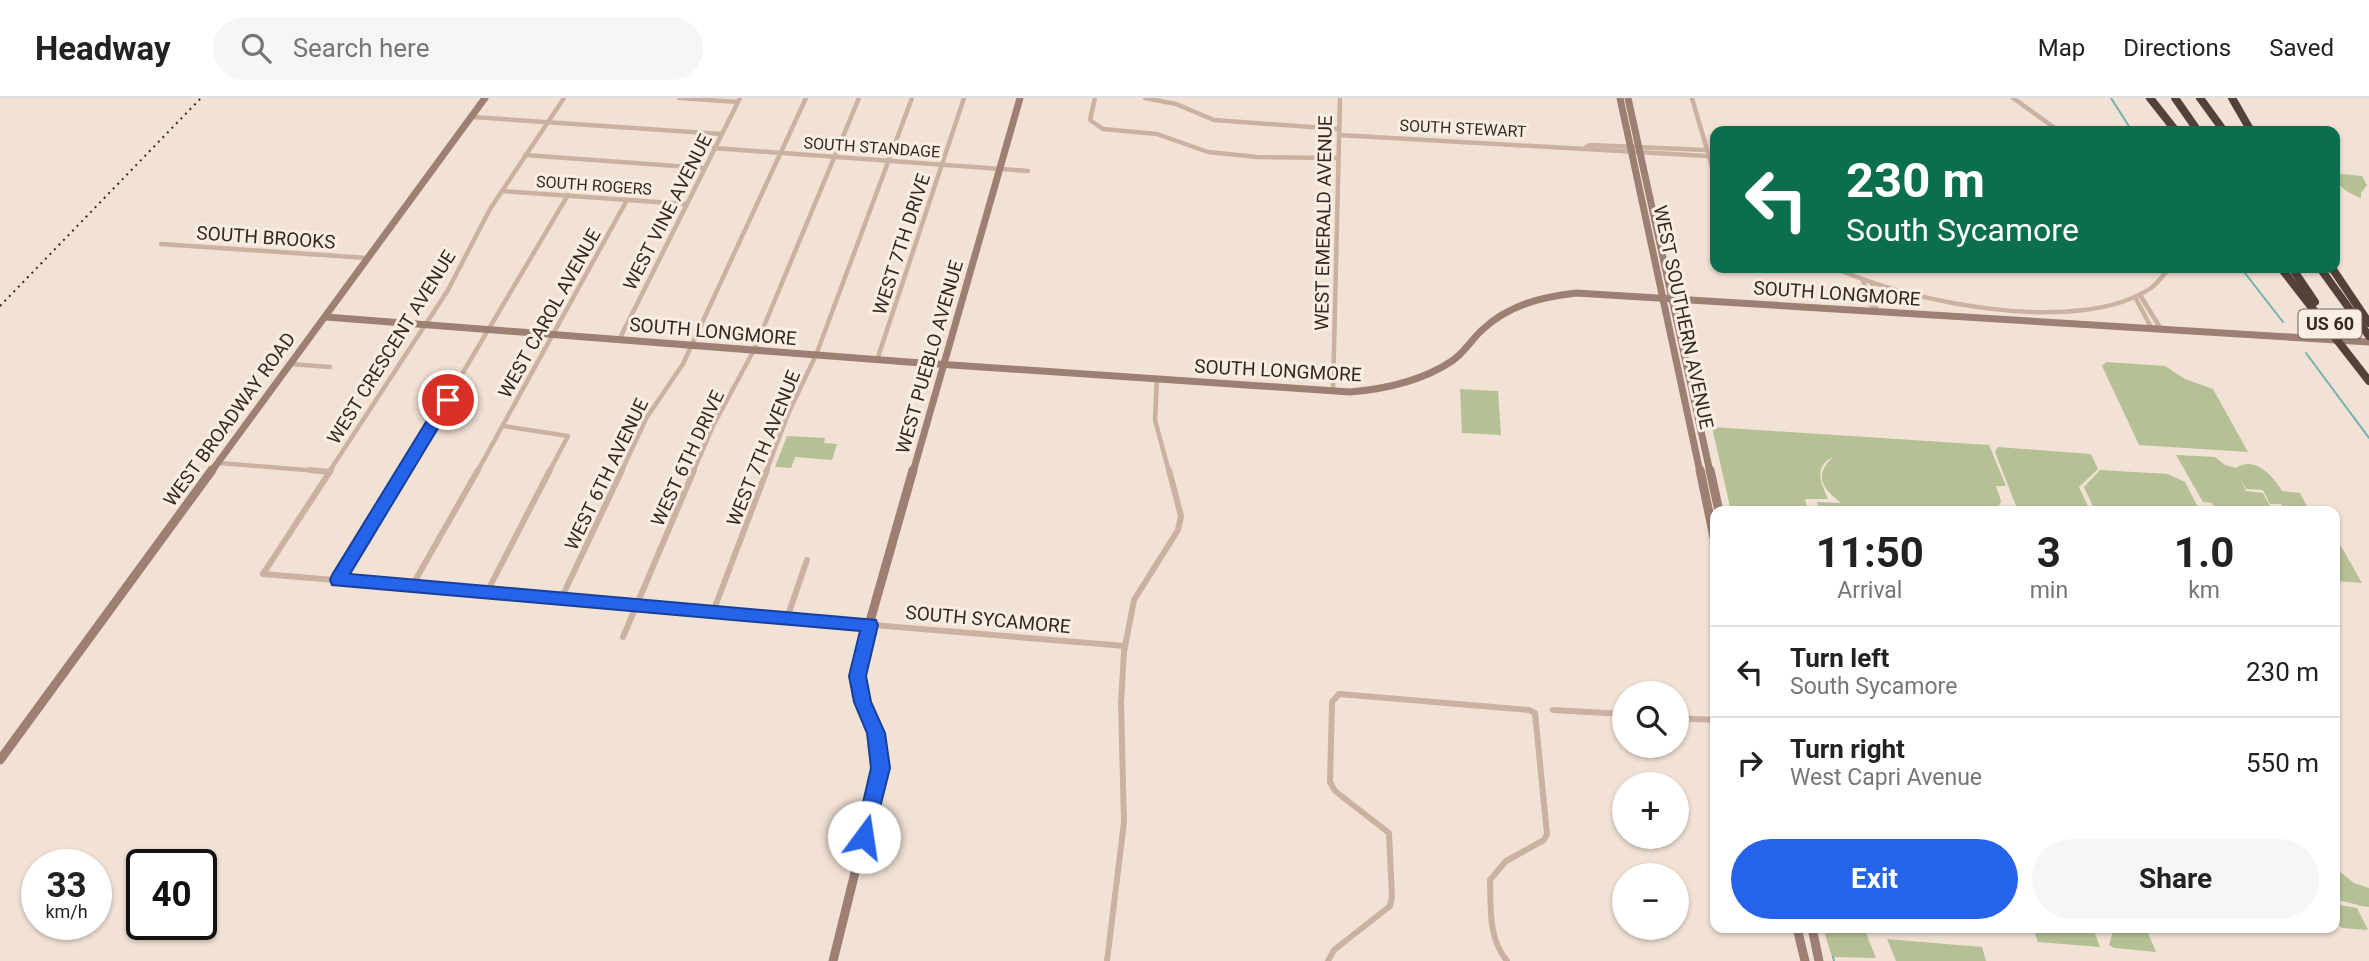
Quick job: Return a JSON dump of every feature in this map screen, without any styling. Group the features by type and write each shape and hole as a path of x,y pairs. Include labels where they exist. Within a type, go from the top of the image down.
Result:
{"highway":[{"path":"2150,98 2172,126"},
{"path":"2175,98 2195,126"},
{"path":"2200,98 2220,126"},
{"path":"2232,98 2248,126"},
{"path":"2285,273 2369,380"},
{"name":"US 60","path":"2295,273 2369,380"},
{"name":"US 60","path":"2323,273 2369,339"},
{"path":"2335,273 2369,323"}],"street":[{"name":"WEST BROADWAY ROAD","path":"0,760 485,98"},
{"name":"WEST CRESCENT AVENUE","path":"262,574 426,324 502,191 564,98"},
{"path":"679,98 739,100"},
{"name":"WEST 6TH AVENUE","path":"561,599 647,417 683,364 806,98"},
{"name":"WEST 6TH DRIVE","path":"623,637 713,426 754,350 859,98"},
{"name":"WEST 7TH AVENUE","path":"713,612 788,414 816,355 912,98"},
{"name":"WEST 7TH DRIVE","path":"877,359 964,98"},
{"name":"WEST PUEBLO AVENUE","path":"833,961 881,768 876,733 862,702 857,676 1020,98"},
{"path":"1095,98 1090,117 1093,125 1098,128 1158,134 1193,149 1218,154 1338,159"},
{"name":"SOUTH STEWART","path":"1145,98 1176,104 1214,120 1339,132 1706,153"},
{"name":"WEST EMERALD AVENUE","path":"1333,391 1340,98"},
{"name":"WEST SOUTHERN AVENUE","path":"1620,98 1630,149 1697,410 1718,506"},
{"name":"WEST SOUTHERN AVENUE","path":"1628,98 1667,298 1677,365 1710,519"},
{"path":"1692,98 1710,164"},
{"path":"2013,98 2052,126"},
{"name":"WEST VINE AVENUE","path":"620,338 739,100"},
{"path":"472,117 721,134"},
{"name":"SOUTH STANDAGE","path":"714,148 1028,170"},
{"path":"525,155 704,168"},
{"name":"SOUTH ROGERS","path":"502,191 685,204"},
{"path":"338,580 491,329 568,195"},
{"name":"WEST CAROL AVENUE","path":"412,586 555,334 626,200"},
{"name":"SOUTH BROOKS","path":"161,244 368,258"},
{"path":"1847,273 1872,284 1951,303 2042,311 2113,305 2137,296 2159,281 2165,273"},
{"path":"1863,280 1870,304 1877,312"},
{"path":"1872,284 1877,312"},
{"name":"SOUTH LONGMORE","path":"326,317 620,338 691,346 1333,391 1382,389 1428,375 1453,360 1485,327 1502,314 1539,299 1585,293 2161,330 2369,339"},
{"path":"2137,296 2152,329"},
{"path":"2137,296 2145,299 2161,330"},
{"path":"291,364 330,367"},
{"path":"1677,365 1682,370 1690,404 1697,410"},
{"path":"1107,961 1124,824 1125,758 1121,715 1125,646 1131,612 1140,588 1171,549 1180,533 1179,504 1155,420 1157,378"},
{"path":"487,592 568,436 503,426"},
{"path":"219,463 330,472"},
{"path":"788,618 807,560"},
{"name":"SOUTH SYCAMORE","path":"262,574 1125,646"},
{"path":"1328,961 1334,950 1384,912 1392,897 1389,833 1335,791 1331,782 1332,702 1339,694 1529,709 1535,713 1547,834 1544,840 1503,863 1490,880 1494,939 1497,950 1507,961"},
{"path":"1553,710 1612,714"},
{"path":"1689,719 1710,720"},
{"path":"1798,933 1806,958"},
{"path":"1813,933 1819,961"}],"green space":[{"path":"2340,175 2362,176 2367,185 2361,198 2340,185"},
{"path":"2106,362 2165,366 2185,379 2213,389 2248,452 2139,445 2102,366"},
{"path":"1460,389 1498,391 1501,435 1462,433"},
{"path":"1712,427 1989,445 2006,486 1996,486 2001,501 1999,506 1818,506 1817,502 1841,503 1822,481 1823,470 1833,457 1823,466 1820,476 1828,499 1805,499 1807,506 1730,506"},
{"path":"787,436 825,438 824,443 837,444 832,460 795,457 791,468 775,467"},
{"path":"1998,447 2091,454 2098,469 2079,487 2088,506 2016,506 1995,452"},
{"path":"2176,455 2215,457 2225,465 2236,468 2250,464 2257,466 2269,474 2282,491 2300,493 2307,506 2270,504 2263,490 2246,489 2239,476 2246,491 2263,493 2270,506 2214,506 2212,503 2203,502"},
{"path":"2100,470 2168,474 2185,482 2197,506 2093,506 2084,487"},
{"path":"2340,546 2341,546 2362,583 2340,581"},
{"path":"2340,872 2354,883 2369,888 2369,907 2340,901"},
{"path":"2340,905 2357,908 2368,930 2342,928"},
{"path":"1825,933 1866,933 1876,958 1832,957"},
{"path":"2035,933 2095,933 2100,947 2038,942"},
{"path":"2113,933 2148,933 2156,952 2114,948 2109,945"},
{"path":"1887,939 1982,947 1986,961 1896,961"}],"waterway":[{"path":"2111,98 2129,126"},
{"path":"2245,273 2283,322"},
{"path":"2306,353 2369,438"},
{"path":"1833,957 1834,961"}],"railway":[{"path":"0,306 201,98"}],"route":[{"path":"448,400 338,580 870,625 857,676 862,702 876,733 881,768 864,837"}]}
